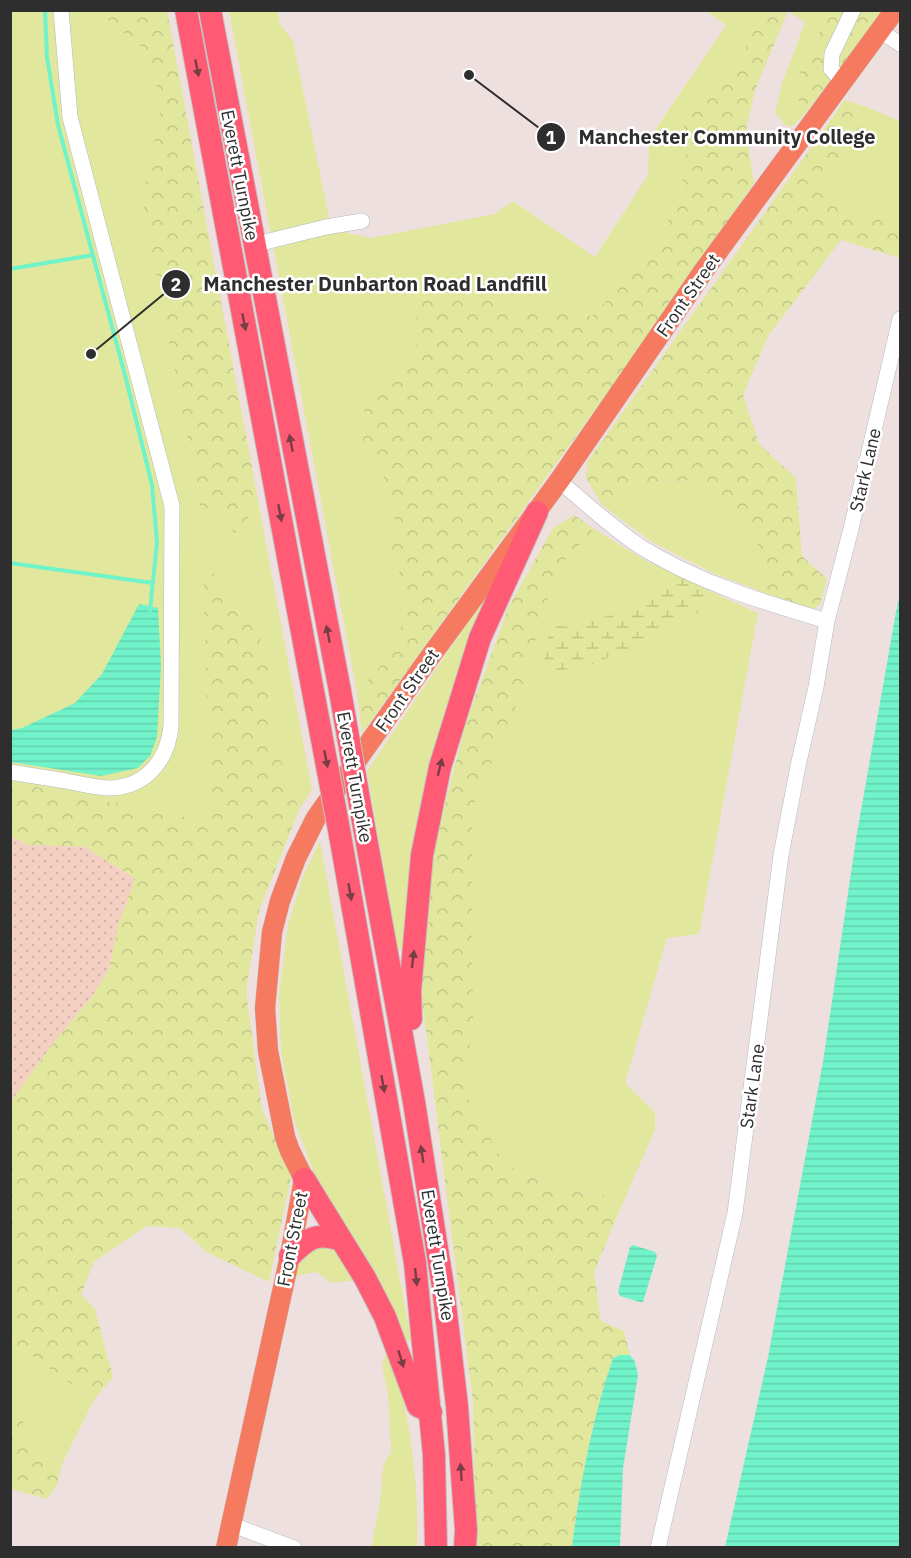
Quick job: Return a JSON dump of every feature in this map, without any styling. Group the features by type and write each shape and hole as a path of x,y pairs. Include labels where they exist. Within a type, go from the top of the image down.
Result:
{"highway":[{"name":"Everett Turnpike","path":"186,10 340,835 415,1263 431,1412 436,1537"},
{"name":"Everett Turnpike","path":"210,10 340,692 414,1102 451,1346 465,1539"},
{"path":"414,1102 410,991 422,855 430,811 452,723 480,638 537,512"},
{"path":"304,1179 365,1278 385,1317 418,1406 431,1412"},
{"path":"290,1256 304,1241 326,1235 341,1240"}],"main road":[{"name":"Front Street","path":"226,1548 290,1256 304,1179 285,1137 266,1032 265,1008 272,932 290,872 316,818 559,481 705,269 895,10"}],"street":[{"path":"10,772 103,788 125,786 144,777 160,762 168,745 171,726 172,506 70,117 61,10"},
{"path":"842,81 831,69 832,54 853,10"},
{"path":"880,31 900,44"},
{"path":"253,245 326,227 362,221"},
{"name":"Stark Lane","path":"658,1548 735,1213 781,855 798,766 816,687 827,621 851,530 900,319"},
{"path":"559,481 640,546 666,561 735,593 827,621"},
{"path":"230,1524 294,1548"}],"green space":[{"path":"10,11 106,11 108,20 146,51 162,105 142,199 201,509 218,511 247,529 249,505 257,495 312,790 299,810 269,729 268,664 259,635 227,600 211,571 203,571 210,822 11,782"},
{"path":"106,11 167,11 257,495 249,505 247,529 234,533 218,511 201,510 142,199 162,104 146,51 108,20"},
{"path":"229,11 278,11 280,24 293,41 329,217 348,233 371,238 495,214 513,201 595,257 648,175 649,139 726,25 706,11 788,11 756,22 742,57 683,123 686,150 680,202 635,272 592,316 510,307 432,273 422,340 365,396 362,446 383,475 396,516 383,545 398,564 406,614 390,655 357,693"},
{"path":"788,11 830,11 801,69 795,98 808,110 792,127 785,125 775,112 783,81 805,22"},
{"path":"788,11 755,90 746,131 754,183 653,329 362,733 357,693 390,655 406,614 398,564 383,545 396,516 383,475 362,446 365,396 422,340 410,291 432,273 510,307 592,316 635,272 680,202 686,150 683,123 742,57 756,21"},
{"path":"830,11 882,11 808,110 795,98 801,69"},
{"path":"845,100 867,107 858,130 822,184 837,206 896,220 900,208 900,258 841,240 768,336 743,395 759,444 796,478 802,556 827,579 820,604 814,609 765,593 755,525 725,498 695,480 631,483 602,505 586,478 588,461"},
{"path":"867,107 897,120 900,124 900,208 897,220 837,206 822,184 858,130"},
{"path":"695,480 725,498 755,525 765,593 715,574 652,542 602,505 631,483"},
{"path":"574,515 594,529 556,570 517,704 472,809 473,1021 464,1092 505,1165 562,1190 612,1197 618,1214 594,1272 601,1321 624,1331 630,1355 613,1358 599,1404 579,1499 572,1547 476,1548 473,1403 421,992 432,856 465,726 509,606 553,528"},
{"path":"594,529 648,562 681,577 627,610 571,627 551,625 543,674 637,645 652,632 698,613 712,592 758,613 699,934 667,938 625,1083 655,1112 655,1130 618,1214 611,1197 562,1190 505,1165 463,1092 473,1021 472,809 517,704 556,569"},
{"path":"203,571 212,571 227,600 259,635 268,664 269,729 299,810 259,911 246,991 262,1109 291,1177 269,1282 206,1252 180,1228 147,1226 94,1262 81,1294 95,1309 113,1377 94,1400 11,1341 10,1101 57,1038 91,998 109,969 118,926 135,879 85,847 29,845 11,837 11,782 210,822"},
{"path":"681,577 712,592 698,613 652,632 637,645 593,664 542,674 550,625 571,627 627,610"},
{"path":"496,581 477,630 405,949 398,950 367,771"},
{"path":"320,841 411,1340 406,1342 384,1290 314,1173 294,1120 281,1051 279,994 288,925 302,879"},
{"path":"329,1244 342,1251 357,1280 332,1283 316,1272 296,1276 301,1255"},
{"path":"11,1341 94,1400 63,1462 25,1442 22,1417 11,1417"},
{"path":"388,1346 396,1370 412,1445 417,1547 371,1548 380,1504 383,1466 391,1452 388,1395 382,1365"},
{"path":"11,1417 22,1417 26,1442 63,1462 57,1485 47,1499 11,1489"}],"sand":[{"path":"11,837 29,845 85,847 135,879 118,926 109,969 91,998 57,1038 11,1101"}],"shaded area":[{"path":"900,594 900,1547 725,1547 768,1357 823,1062 856,839"},
{"path":"139,604 158,608 161,666 157,737 150,756 138,768 101,776 11,762 11,730 22,728 75,703 102,674"},
{"path":"633,1245 655,1252 657,1256 643,1302 620,1296 618,1292 630,1247"},
{"path":"630,1355 635,1362 638,1375 623,1468 620,1547 572,1547 593,1428 613,1358"}],"waterway":[{"path":"45,10 47,57 58,125 152,485 157,542 150,611"},
{"path":"10,269 93,255"},
{"path":"10,563 153,583"}],"place":[{"name":"Manchester Community College","path":"469,75"},
{"name":"Manchester Dunbarton Road Landfill","path":"91,354"}]}
